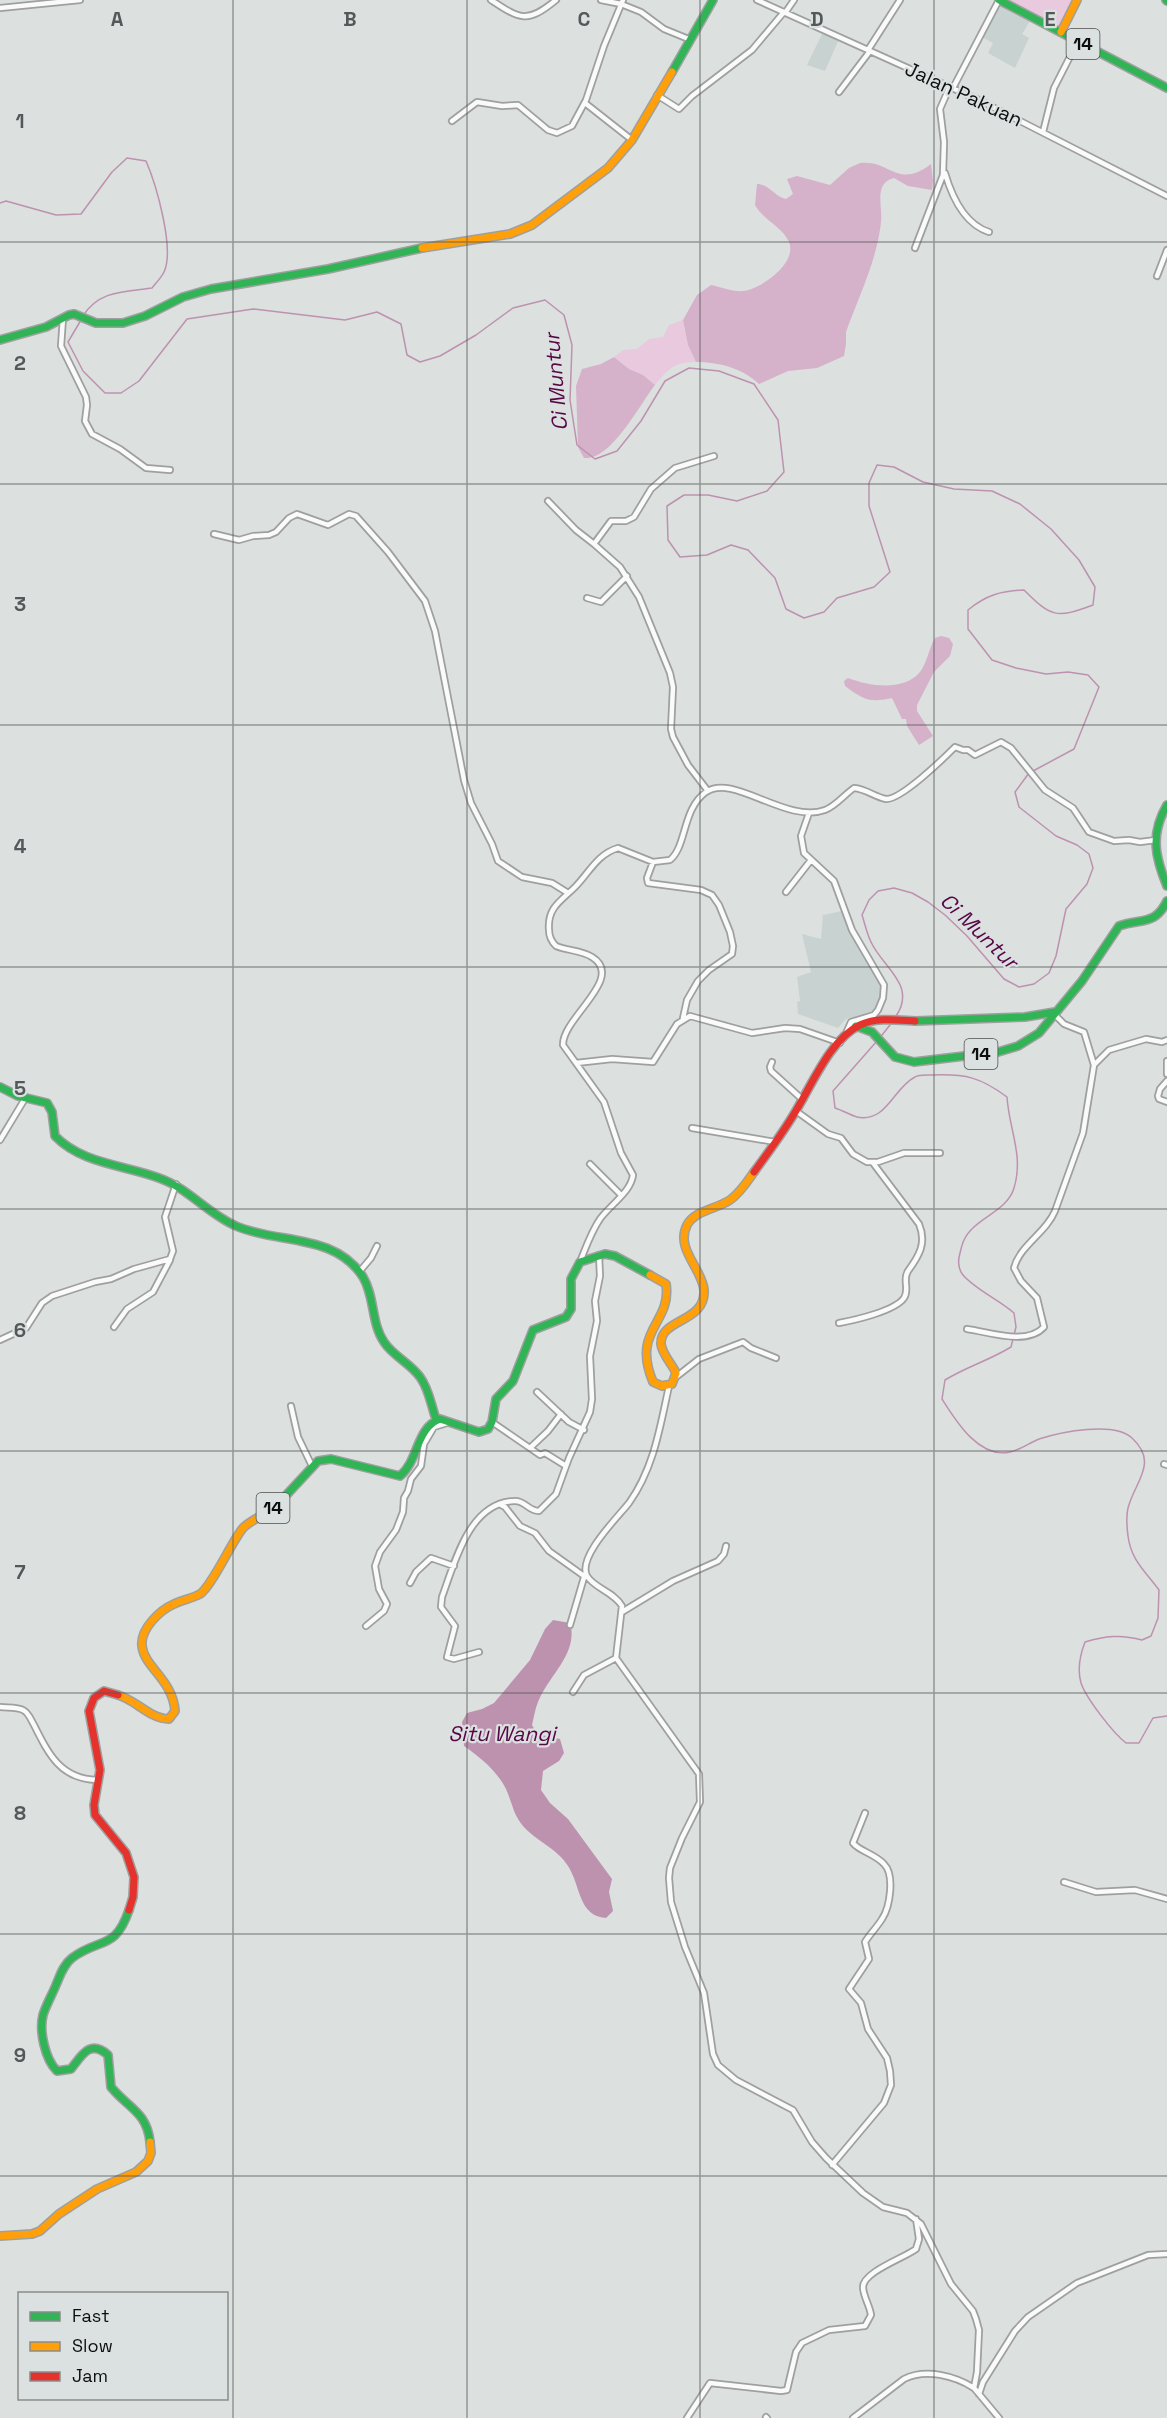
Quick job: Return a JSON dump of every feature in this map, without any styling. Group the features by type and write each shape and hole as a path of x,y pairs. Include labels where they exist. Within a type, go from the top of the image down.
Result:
{"main road":[{"path":"0,340 46,327 74,314 96,323 123,323 145,316 183,297 211,289 328,269 428,247 510,234 532,225 608,168 632,140 713,0"},
{"path":"1061,32 1077,0"},
{"name":"14","path":"1001,1 1167,88"},
{"path":"1167,805 1159,821 1157,840 1158,861 1167,886"},
{"name":"14","path":"856,1026 875,1035 893,1054 908,1060 926,1061 998,1052 1018,1046 1033,1037 1054,1013 1097,961 1119,926 1155,918 1164,909 1167,901"},
{"name":"14","path":"675,1378 675,1369 662,1348 662,1338 668,1328 689,1319 698,1310 705,1292 701,1277 686,1248 684,1240 686,1227 696,1216 737,1195 848,1033 856,1026 880,1019 922,1022 1031,1017 1054,1013"},
{"path":"0,1087 9,1093 43,1100 49,1105 55,1136 68,1149 166,1179 234,1225 252,1231 303,1240 324,1247 344,1258 360,1271 369,1291 383,1340 424,1383 436,1419"},
{"path":"436,1419 479,1432 488,1429 492,1422 496,1399 513,1380 532,1330 562,1320 569,1312 572,1301 571,1279 580,1262 604,1254 622,1258 635,1269 666,1284 668,1298 648,1336 646,1358 652,1382 669,1386 675,1378"},
{"path":"312,1466 318,1461 331,1459 400,1476 412,1464 425,1430 436,1419"},
{"name":"14","path":"0,2236 40,2231 59,2214 97,2189 136,2172 148,2161 151,2153 149,2132 144,2119 111,2086 108,2055 101,2049 93,2048 84,2052 71,2069 65,2072 57,2071 50,2064 42,2030 43,2015 65,1965 73,1957 109,1940 122,1930 133,1897 134,1877 126,1853 94,1815 99,1780 98,1759 89,1711 94,1698 104,1692 114,1693 125,1697 160,1719 170,1719 174,1714 174,1698 144,1652 142,1640 146,1629 163,1610 202,1593 244,1527 277,1505 312,1466"}],"street":[{"path":"0,8 80,0"},
{"path":"490,0 521,17 540,12 556,0"},
{"path":"601,0 622,2 644,14 664,29 691,40"},
{"name":"Jalan Pakuan","path":"757,0 952,87 1167,196"},
{"path":"657,95 679,109 692,96 752,50 794,0"},
{"path":"839,92 900,0"},
{"path":"989,232 981,229 954,201 944,171 940,109 1001,1"},
{"path":"452,121 478,102 502,106 518,105 543,128 558,133 572,126 585,103 622,2"},
{"path":"1043,132 1054,88 1078,41"},
{"path":"585,103 632,140"},
{"path":"915,248 944,171"},
{"path":"1157,276 1167,250"},
{"path":"63,318 61,346 86,397 85,421 88,429 98,439 120,448 146,468 170,470"},
{"path":"594,544 611,521 626,521 634,518 651,489 670,471 679,466 714,456"},
{"path":"548,501 627,576 639,597 668,663 673,687 671,729 673,737 688,765 708,791"},
{"path":"214,534 239,540 269,535 276,532 289,518 297,514 328,525 350,514 356,516 420,592 425,602 435,631 464,780 471,803 492,844 497,860 522,877 552,883 568,893"},
{"path":"587,598 601,602 627,576"},
{"path":"580,1262 593,1230 632,1182 633,1174 621,1153 604,1102 564,1048 564,1035 582,1007 596,992 603,972 601,964 581,951 556,946 550,937 551,911 558,900 568,893 594,863 612,850 624,850 653,862 664,862 674,857 692,811 699,798 708,791 729,788 770,804 809,813 827,809 854,788 883,798 892,798 923,777 956,746 975,755 999,742 1005,742 1038,782 1048,792 1073,808 1084,826 1094,834 1114,841 1157,840"},
{"path":"809,813 802,829 801,843 807,857 834,881 856,937 884,985 883,998 878,1010 874,1015 851,1022 847,1029 848,1033"},
{"path":"1158,861 1167,860"},
{"path":"786,891 811,861"},
{"path":"576,1063 612,1059 653,1062 683,1018 693,989 709,970 732,954 732,940 719,905 712,895 701,890 648,883 647,878 653,862"},
{"path":"967,1329 1019,1337 1040,1331 1045,1324 1037,1298 1018,1276 1015,1264 1051,1220 1055,1211 1083,1133 1094,1065 1084,1032 1064,1024 1054,1013"},
{"path":"683,1018 697,1016 752,1032 800,1029 840,1043"},
{"path":"1094,1065 1109,1050 1144,1039 1167,1040"},
{"path":"1167,1061 1167,1074"},
{"path":"772,1062 770,1069 803,1100"},
{"path":"1167,1081 1160,1089 1158,1096 1159,1099 1167,1102"},
{"path":"0,1140 26,1097"},
{"path":"796,1111 828,1134 843,1139 859,1159 873,1163 904,1154 940,1153"},
{"path":"0,1128 6,1131"},
{"path":"692,1128 775,1142"},
{"path":"840,1323 886,1310 904,1298 906,1294 904,1276 921,1251 922,1232 919,1224 873,1163"},
{"path":"590,1164 621,1195"},
{"path":"114,1327 127,1310 153,1292 172,1258 172,1244 165,1217 176,1184"},
{"path":"360,1271 377,1246"},
{"path":"479,1652 451,1660 446,1655 455,1626 443,1611 441,1602 471,1527 500,1505 517,1501 524,1503 532,1510 539,1511 556,1494 592,1406 590,1352 597,1321 595,1301 600,1276 599,1255"},
{"path":"0,1340 26,1328 42,1303 52,1296 172,1258"},
{"path":"675,1378 699,1359 743,1342 751,1348 776,1358"},
{"path":"570,1625 594,1544 631,1500 649,1468 669,1386"},
{"path":"537,1392 561,1414 584,1430"},
{"path":"291,1406 298,1437 312,1466"},
{"path":"530,1448 548,1431 561,1414"},
{"path":"366,1626 387,1607 387,1602 378,1585 375,1566 380,1552 394,1535 399,1524 410,1480 421,1464 424,1442 434,1427 450,1422"},
{"path":"492,1422 540,1455 546,1454 566,1466"},
{"path":"500,1505 505,1507 520,1526 534,1533 549,1551 585,1574 619,1601 622,1612 616,1658 699,1774 700,1802 682,1838 669,1878 671,1902 685,1947 704,1993 715,2059 722,2070 729,2075 793,2110 812,2142 832,2165 879,2205 907,2213 916,2219 951,2284 975,2315 979,2330 974,2388"},
{"path":"622,1612 673,1581 718,1561 724,1554 726,1546"},
{"path":"410,1583 416,1572 432,1558 454,1566"},
{"path":"573,1692 584,1675 616,1658"},
{"path":"0,1707 25,1711 46,1748 64,1770 79,1778 99,1780"},
{"path":"832,2165 884,2103 891,2085 887,2058 868,2029 861,2003 849,1989 869,1959 865,1942 884,1916 890,1887 885,1864 853,1843 865,1813"},
{"path":"1064,1882 1102,1893 1135,1890 1167,1899"},
{"path":"687,2418 710,2383 787,2390 796,2352 802,2343 829,2330 865,2326 872,2315 864,2292 864,2283 870,2275 916,2249 919,2239 916,2219"},
{"path":"979,2394 983,2382 1016,2331 1028,2317 1077,2283 1148,2255 1167,2254"},
{"path":"854,2418 904,2379 913,2375 953,2377 974,2388 999,2418"}],"shaded area":[{"path":"1007,0 1073,0 1061,24 1056,26"},
{"path":"999,5 1030,21 1022,34 1029,38 1015,68 988,53 993,43 982,37"},
{"path":"823,32 839,39 825,71 807,65"},
{"path":"860,163 879,165 902,174 919,171 931,164 933,181 932,190 908,186 894,178 883,185 880,196 881,222 876,250 846,332 844,356 817,368 788,371 759,384 730,367 696,362 688,345 683,320 697,295 711,285 735,291 751,289 776,274 788,258 790,250 786,236 755,205 757,184 765,186 786,199 793,194 787,179 797,176 830,185 849,168"},
{"path":"683,320 688,345 696,362 677,365 655,385 614,357 623,350 637,349 649,339 663,337 669,325"},
{"path":"614,357 655,385 614,441 594,457 584,458 578,447 576,386 582,369 601,364"},
{"path":"941,636 949,638 953,644 950,656 934,672 917,705 917,711 933,736 919,745 892,698 867,699 845,686 844,681 848,678 886,686 905,682 920,672 935,638"},
{"path":"842,911 858,947 878,978 882,991 878,1006 872,1013 846,1019 838,1028 798,1014 797,1002 800,1001 797,977 811,972 802,934 821,939 823,915"}],"water":[{"name":"Situ Wangi","path":"553,1620 570,1623 572,1634 570,1644 538,1702 532,1725 537,1734 560,1739 564,1753 559,1761 543,1771 541,1790 550,1803 568,1819 612,1879 609,1892 613,1911 606,1918 590,1912 585,1906 564,1860 523,1826 498,1776 464,1746 462,1722 467,1713 494,1703 530,1660 545,1629"}],"waterway":[{"name":"Ci Muntur","path":"0,203 6,201 56,215 81,214 112,172 127,158 146,161 155,185 166,233 167,262 164,272 152,288 105,297 89,307 83,316"},
{"name":"Ci Muntur","path":"81,320 68,342 83,371 105,393 121,393 139,381 187,319 253,309 345,320 377,312 401,324 407,355 420,362 440,356 476,335 513,308 545,300 564,315 572,345 570,400 577,445 595,459 617,451 641,421 665,381 689,368 719,371 754,384 778,420 784,472 767,491 737,501 708,495 684,495 667,506 668,540 680,557 707,555 731,545 748,550 775,578 786,609 804,618 824,612 837,598 874,587 890,572 869,506 869,483 877,465 894,467 923,482 954,489 992,491 1020,504 1051,529 1079,560 1095,587 1093,605 1062,614 1041,606 1024,590 994,595 968,610 968,629 992,660 1046,674 1068,672 1088,675 1099,687 1074,749 1033,771"},
{"name":"Ci Muntur","path":"896,1016 903,995 900,986 871,942 862,915 869,900 878,891 894,888 912,893 928,902 967,936 1004,979 1019,987 1034,984 1049,973 1056,956 1066,909 1087,884 1093,868 1089,854 1077,845 1056,836 1019,807 1015,792 1029,773"},
{"name":"Ci Muntur","path":"882,1035 890,1025"},
{"name":"Ci Muntur","path":"877,1041 833,1091 835,1108 857,1117 876,1115 907,1082 924,1075 955,1075 972,1078 989,1085 1007,1097 1017,1153 1017,1176 1014,1188 1005,1203 969,1232 959,1256 959,1267 968,1280 1014,1313 1016,1327 1011,1347 945,1380 942,1399 954,1418 970,1436 988,1450 999,1453 1014,1451 1049,1436 1100,1429 1124,1433 1140,1447 1144,1456 1143,1472 1128,1508 1128,1533 1135,1559 1159,1590 1158,1618 1151,1636 1142,1640 1113,1636 1085,1642 1080,1657 1079,1673 1081,1683 1094,1706 1114,1732 1126,1743 1139,1743 1153,1718 1167,1716"}],"traffic: fast":[{"path":"672,72 713,0"},
{"path":"999,0 1167,88"},
{"path":"0,340 46,327 69,315 74,314 96,323 123,323 145,316 183,297 211,289 328,269 422,248"},
{"path":"1167,805 1156,836 1157,855 1167,886"},
{"path":"856,1026 872,1032 895,1057 914,1062 998,1052 1018,1046 1039,1033 1082,981 1119,926 1152,918 1158,914 1167,901"},
{"path":"915,1021 1025,1017 1055,1012"},
{"path":"0,1087 18,1096 47,1103 52,1112 55,1136 78,1153 169,1182 236,1226 252,1232 322,1246 351,1263 367,1285 380,1335 388,1347 420,1377 428,1392 436,1419"},
{"path":"262,1515 277,1505 318,1461 331,1459 400,1476 411,1462 426,1429 432,1423 440,1419 479,1432 488,1429 492,1422 496,1399 513,1381 533,1330 566,1317 571,1309 571,1279 580,1262 605,1254 615,1256 650,1275"},
{"path":"129,1910 124,1923 112,1938 82,1952 66,1964 43,2015 43,2037 46,2052 57,2071 71,2069 83,2054 91,2049 102,2050 108,2055 111,2087 141,2117 150,2142"}],"traffic: slow":[{"path":"1061,32 1077,0"},
{"path":"422,248 510,234 532,225 608,168 632,140 672,72"},
{"path":"650,1275 666,1284 663,1309 649,1338 647,1350 647,1364 653,1382 662,1386 672,1384 676,1373 662,1348 663,1336 668,1329 698,1309 703,1301 702,1282 684,1242 687,1225 695,1216 734,1197 754,1172"},
{"path":"118,1695 149,1713 169,1719 175,1711 173,1700 164,1682 144,1654 142,1646 144,1633 163,1611 200,1594 216,1573 243,1528 262,1515"},
{"path":"0,2236 32,2234 40,2231 59,2214 97,2189 136,2172 148,2161 151,2153 150,2142"}],"traffic: jam":[{"path":"754,1172 775,1143 839,1041 866,1022 915,1021"},
{"path":"118,1695 104,1691 94,1698 89,1711 100,1770 94,1805 95,1815 126,1853 134,1877 133,1897 129,1910"}]}
